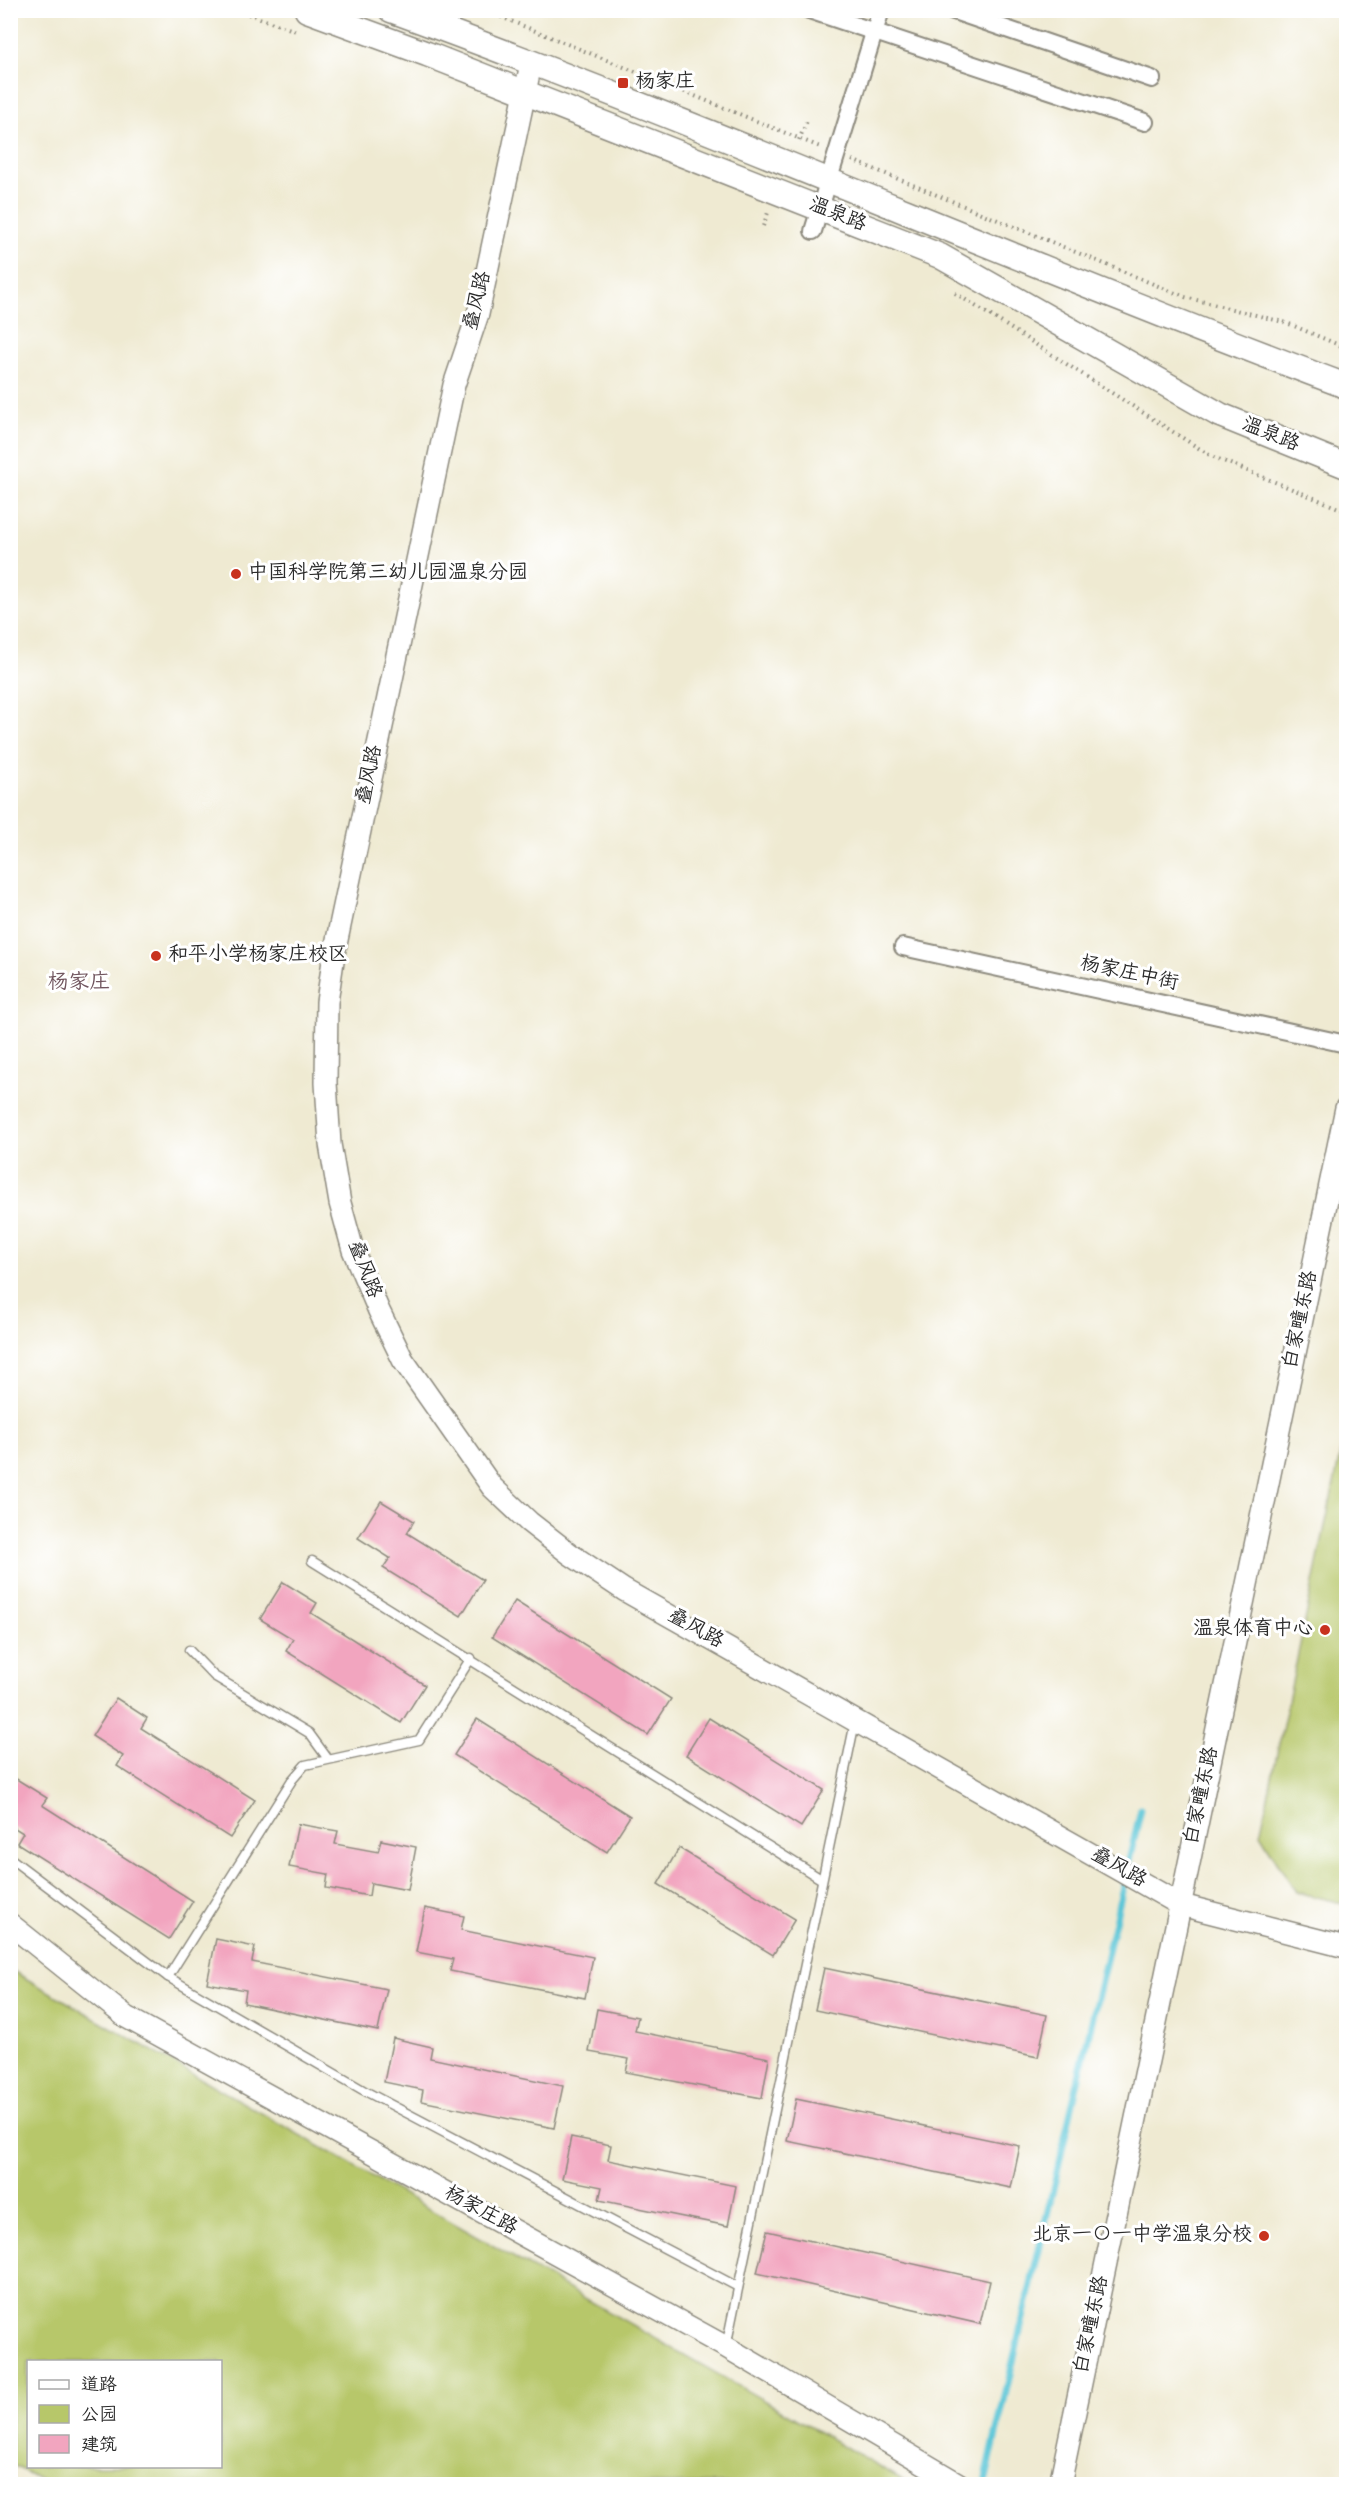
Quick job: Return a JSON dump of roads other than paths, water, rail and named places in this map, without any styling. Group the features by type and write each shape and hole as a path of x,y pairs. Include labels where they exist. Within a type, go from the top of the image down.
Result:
{"main road":[{"name":"温泉路","path":"307,10 525,92 816,220 940,256 1220,415 1347,466"},
{"name":"温泉路","path":"391,10 828,181 1179,324 1347,386"}],"street":[{"path":"809,10 1146,122"},
{"path":"816,220 881,10"},
{"path":"951,10 1152,79"},
{"name":"叠风路","path":"531,64 478,314 454,385 334,954 327,1002 326,1083 330,1144 340,1203 353,1250 379,1311 403,1360 492,1487 529,1522 570,1554 624,1590 1180,1905 1347,1947"},
{"name":"杨家庄中街","path":"903,947 1347,1044"},
{"name":"白家疃东路","path":"1060,2484 1347,1108"},
{"name":"杨家庄路","path":"10,1924 126,2017 726,2347 959,2484"}],"lane":[{"path":"312,1561 471,1658 821,1879"},
{"path":"189,1650 214,1676 309,1733 328,1759"},
{"path":"168,1977 292,1780 305,1765 419,1740 471,1658"},
{"path":"726,2347 855,1720"},
{"path":"10,1858 168,1977 363,2090 738,2287"}],"waterway":[{"path":"986,2478 1141,1809"}],"place":[{"name":"杨家庄","path":"623,83"},
{"name":"中国科学院第三幼儿园温泉分园","path":"236,574"},
{"name":"和平小学杨家庄校区","path":"156,956"},
{"name":"温泉体育中心","path":"1325,1630"},
{"name":"北京一〇一中学温泉分校","path":"1264,2236"}],"district":[{"name":"杨家庄","path":"79,984"}]}
